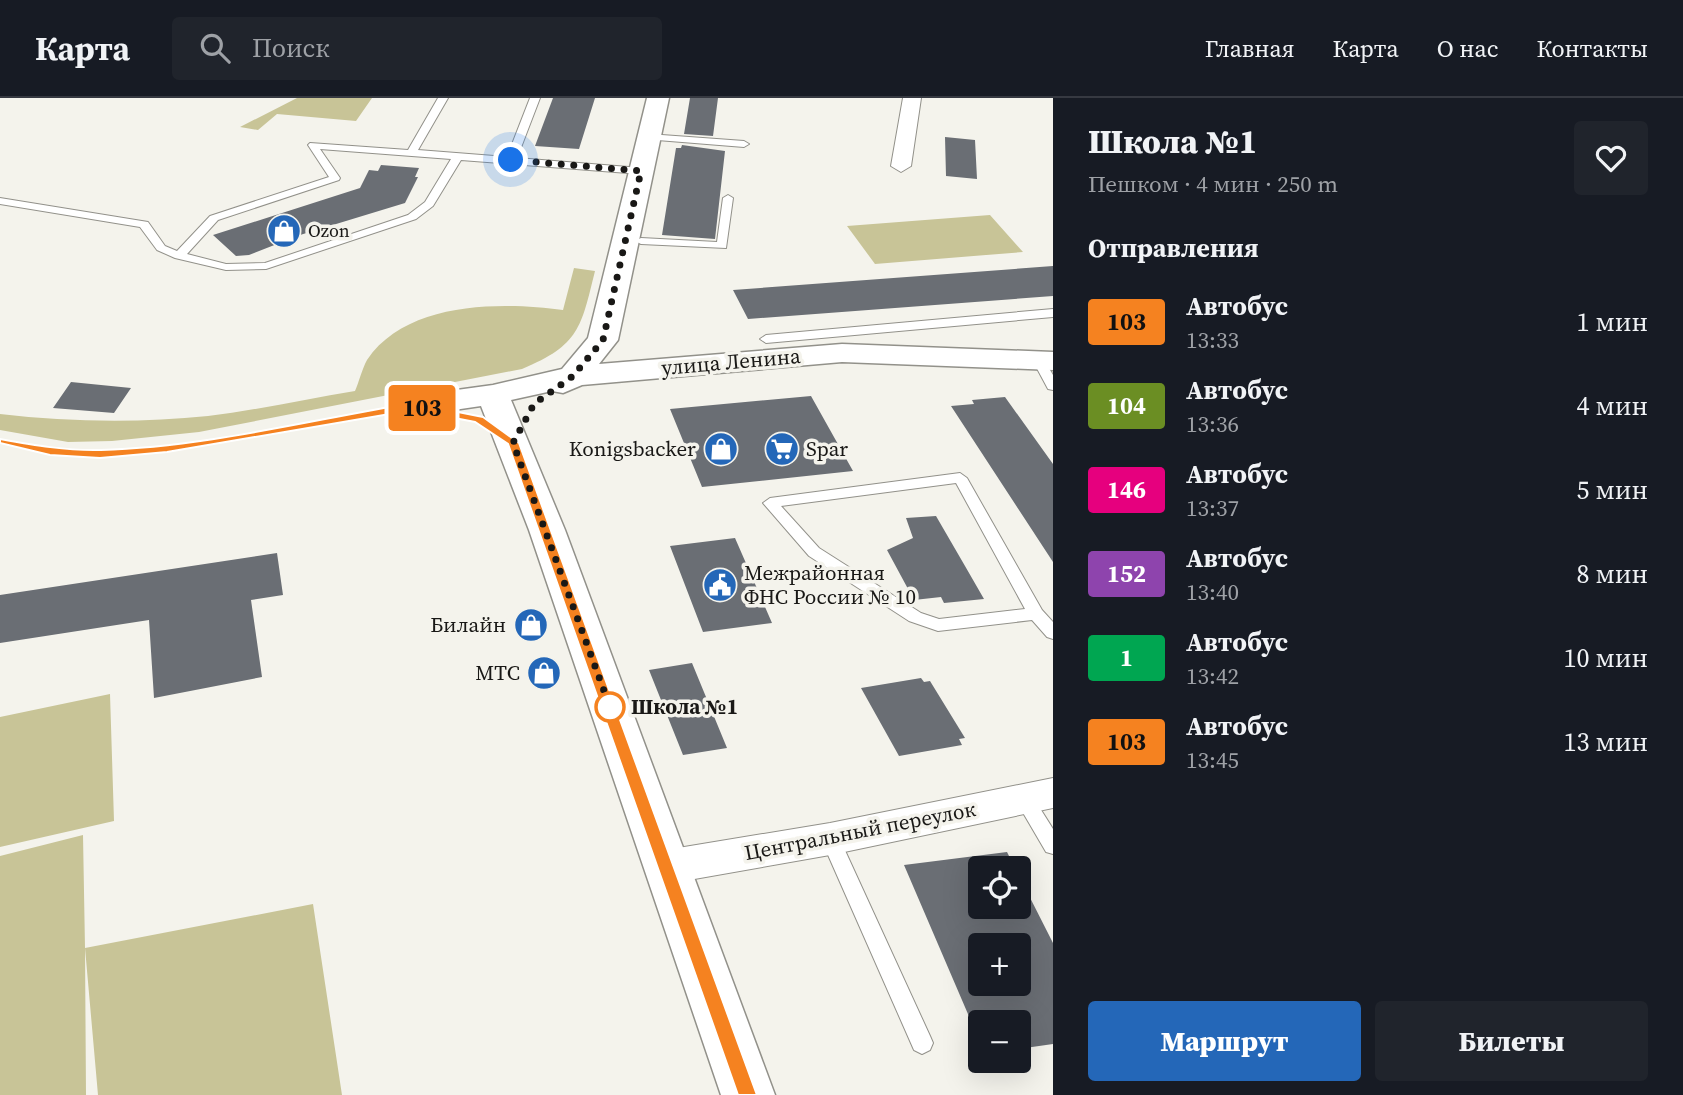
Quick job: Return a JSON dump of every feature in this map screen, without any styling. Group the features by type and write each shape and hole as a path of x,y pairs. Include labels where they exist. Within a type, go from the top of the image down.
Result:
{"main road":[{"path":"513,443 534,404 573,376 603,340 658,98"},
{"name":"улица Ленина","path":"513,443 478,419 413,406 493,395 573,376 862,342 1048,369"},
{"path":"493,395 513,443 748,1095"}],"street":[{"path":"901,166 912,98"},
{"name":"Центральный переулок","path":"666,867 831,839 1038,796"}],"lane":[{"path":"412,152 443,98"},
{"path":"511,160 535,98"},
{"path":"648,138 744,144"},
{"path":"179,256 214,218 335,178 313,145 641,171"},
{"path":"0,201 144,224 161,248 179,256 226,268 265,266 412,217 429,204 458,156"},
{"path":"641,241 722,246 728,198"},
{"path":"766,340 862,342 1053,313"},
{"path":"1036,614 938,625 915,617 814,552 770,503 960,478 1036,614 1053,633"},
{"path":"1038,796 1053,846"},
{"path":"831,839 922,1043"}],"shaded area":[{"path":"297,98 372,98 356,121 277,114 258,130 240,127"},
{"path":"990,215 1023,252 875,264 847,226"},
{"path":"574,268 595,271 586,307 575,332 556,351 522,369 199,432 112,441 68,442 0,430 0,414 104,421 156,420 245,411 355,391 367,360 384,341 406,326 430,316 484,307 563,310"},
{"path":"110,694 114,821 0,847 0,717"},
{"path":"83,835 86,1095 0,1095 0,856"},
{"path":"313,904 342,1095 98,1095 85,948"}],"building":[{"path":"553,98 595,98 579,149 535,146"},
{"path":"690,98 718,98 713,136 684,134"},
{"path":"945,137 975,140 977,179 946,176"},
{"path":"682,145 725,151 715,239 662,235 676,148 681,148"},
{"path":"381,165 419,168 415,177 418,177 405,203 300,235 249,255 236,256 213,235 360,188 369,170 378,171"},
{"path":"1053,266 1053,296 748,319 733,290"},
{"path":"71,382 131,388 114,413 53,408"},
{"name":"Spar","path":"811,396 853,471 702,487 670,409"},
{"path":"1005,397 1053,464 1053,562 951,406 974,404 972,400"},
{"path":"936,516 984,599 944,603 941,597 914,600 887,550 913,538 906,518"},
{"name":"Межрайонная ФНС России № 10","path":"735,538 772,623 703,632 670,546"},
{"path":"277,553 283,595 251,600 262,677 154,698 149,620 0,643 0,595"},
{"path":"692,663 727,748 683,755 649,670"},
{"path":"921,678 924,682 930,681 965,738 959,739 962,745 899,756 861,688"},
{"path":"1007,852 1009,856 975,856"},
{"path":"968,857 968,919 1031,919 1031,900 1053,943 1053,1044 1031,1047 1031,1010 968,1010 968,1014 904,865"}],"bus line":[{"name":"103","path":"0,443 50,452 100,454 167,449 413,406 478,419 513,443 547,530 748,1095"}],"place":[{"name":"Ozon","path":"284,231"},
{"name":"Konigsbacker","path":"721,449"},
{"name":"Spar","path":"782,449"},
{"name":"Межрайонная ФНС России № 10","path":"720,585"},
{"name":"Билайн","path":"531,625"},
{"name":"МТС","path":"544,673"},
{"name":"Школа №1","path":"610,707"}],"route":[{"path":"511,160 641,171 603,340 573,376 534,404 513,443 610,707"}]}
